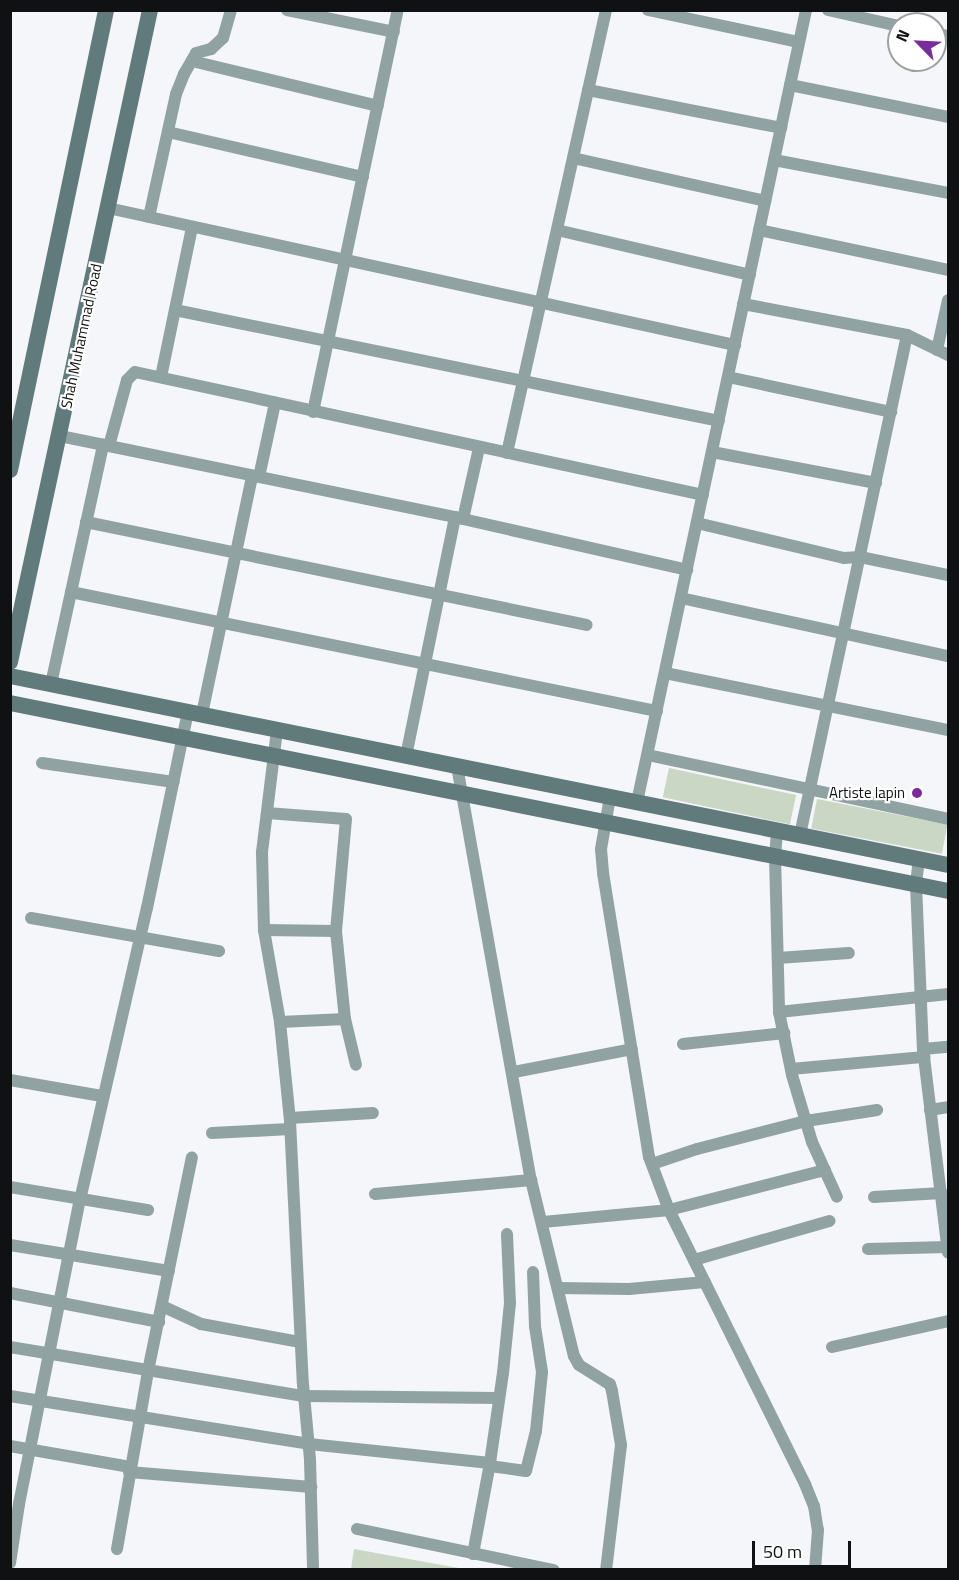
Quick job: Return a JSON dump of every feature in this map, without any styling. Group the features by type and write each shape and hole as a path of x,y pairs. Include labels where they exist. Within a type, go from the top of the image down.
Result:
{"street":[{"path":"10,470 106,10"},
{"name":"Shah Muhammad Road","path":"10,662 150,10"},
{"path":"149,217 176,94 196,53 211,49 223,38 231,10"},
{"path":"287,10 394,32"},
{"path":"313,412 398,10"},
{"path":"507,453 606,10"},
{"path":"648,10 799,42"},
{"path":"637,802 806,10"},
{"path":"828,10 887,23"},
{"path":"192,61 378,106"},
{"path":"790,85 948,117"},
{"path":"588,90 781,128"},
{"path":"168,132 363,177"},
{"path":"573,158 765,201"},
{"path":"774,160 948,193"},
{"path":"108,208 735,345"},
{"path":"161,377 192,227"},
{"path":"557,230 750,275"},
{"path":"759,230 948,270"},
{"path":"743,304 907,335 943,352 948,300"},
{"path":"175,310 719,421"},
{"path":"800,835 907,335"},
{"path":"51,684 86,522 106,446 129,376 135,372 703,495"},
{"path":"728,377 891,412"},
{"path":"10,1563 39,1400 80,1200 102,1096 140,939 183,737 195,713 221,622 235,554 275,403"},
{"path":"60,436 459,518 687,570"},
{"path":"406,756 439,593 478,447"},
{"path":"712,452 876,483"},
{"path":"86,522 587,625"},
{"path":"697,523 844,558 860,557 948,575"},
{"path":"71,592 657,711"},
{"path":"681,598 948,656"},
{"path":"665,673 948,730"},
{"path":"10,676 948,865"},
{"path":"10,703 948,891"},
{"path":"277,730 262,853 264,930 280,1022 290,1124 300,1342 309,1444 313,1569"},
{"path":"648,755 948,819"},
{"path":"42,763 174,782"},
{"path":"457,766 514,1072 531,1180 579,1365 610,1384 612,1391 621,1445 606,1569"},
{"path":"610,797 601,849 603,873 652,1164 669,1210 814,1506 818,1530 815,1569"},
{"path":"267,813 346,819 336,931 345,1019 356,1065"},
{"path":"777,830 779,1012 791,1069 806,1121 837,1197"},
{"path":"868,1249 948,1248 942,1192 943,1154 930,1110 924,1053 916,884 920,859"},
{"path":"31,918 140,939 219,951"},
{"path":"264,930 336,931"},
{"path":"778,958 849,953"},
{"path":"779,1012 948,994"},
{"path":"280,1022 345,1019"},
{"path":"683,1044 784,1033"},
{"path":"791,1069 924,1053 948,1047"},
{"path":"514,1072 632,1049"},
{"path":"10,1080 102,1096"},
{"path":"930,1110 948,1107"},
{"path":"652,1164 697,1149 806,1121 877,1110"},
{"path":"212,1133 373,1113"},
{"path":"117,1548 148,1371 192,1157"},
{"path":"543,1222 669,1210 825,1170"},
{"path":"375,1194 531,1180"},
{"path":"10,1187 148,1210"},
{"path":"874,1197 942,1192"},
{"path":"694,1260 828,1221"},
{"path":"473,1554 490,1465 510,1304 507,1234"},
{"path":"10,1245 169,1271"},
{"path":"10,1396 309,1444 526,1470 536,1431 542,1372 535,1326 533,1272"},
{"path":"558,1288 629,1289 705,1282"},
{"path":"10,1293 159,1322"},
{"path":"162,1306 201,1324 300,1342"},
{"path":"832,1347 948,1321"},
{"path":"10,1347 304,1396 499,1398"},
{"path":"10,1446 130,1469 311,1487"},
{"path":"357,1529 554,1569"}],"green space":[{"path":"669,768 796,795 790,824 663,797"},
{"path":"817,799 948,824 942,854 811,828"},
{"path":"354,1549 464,1569 351,1569"}],"place":[{"name":"Artiste lapin","path":"917,793"}]}
